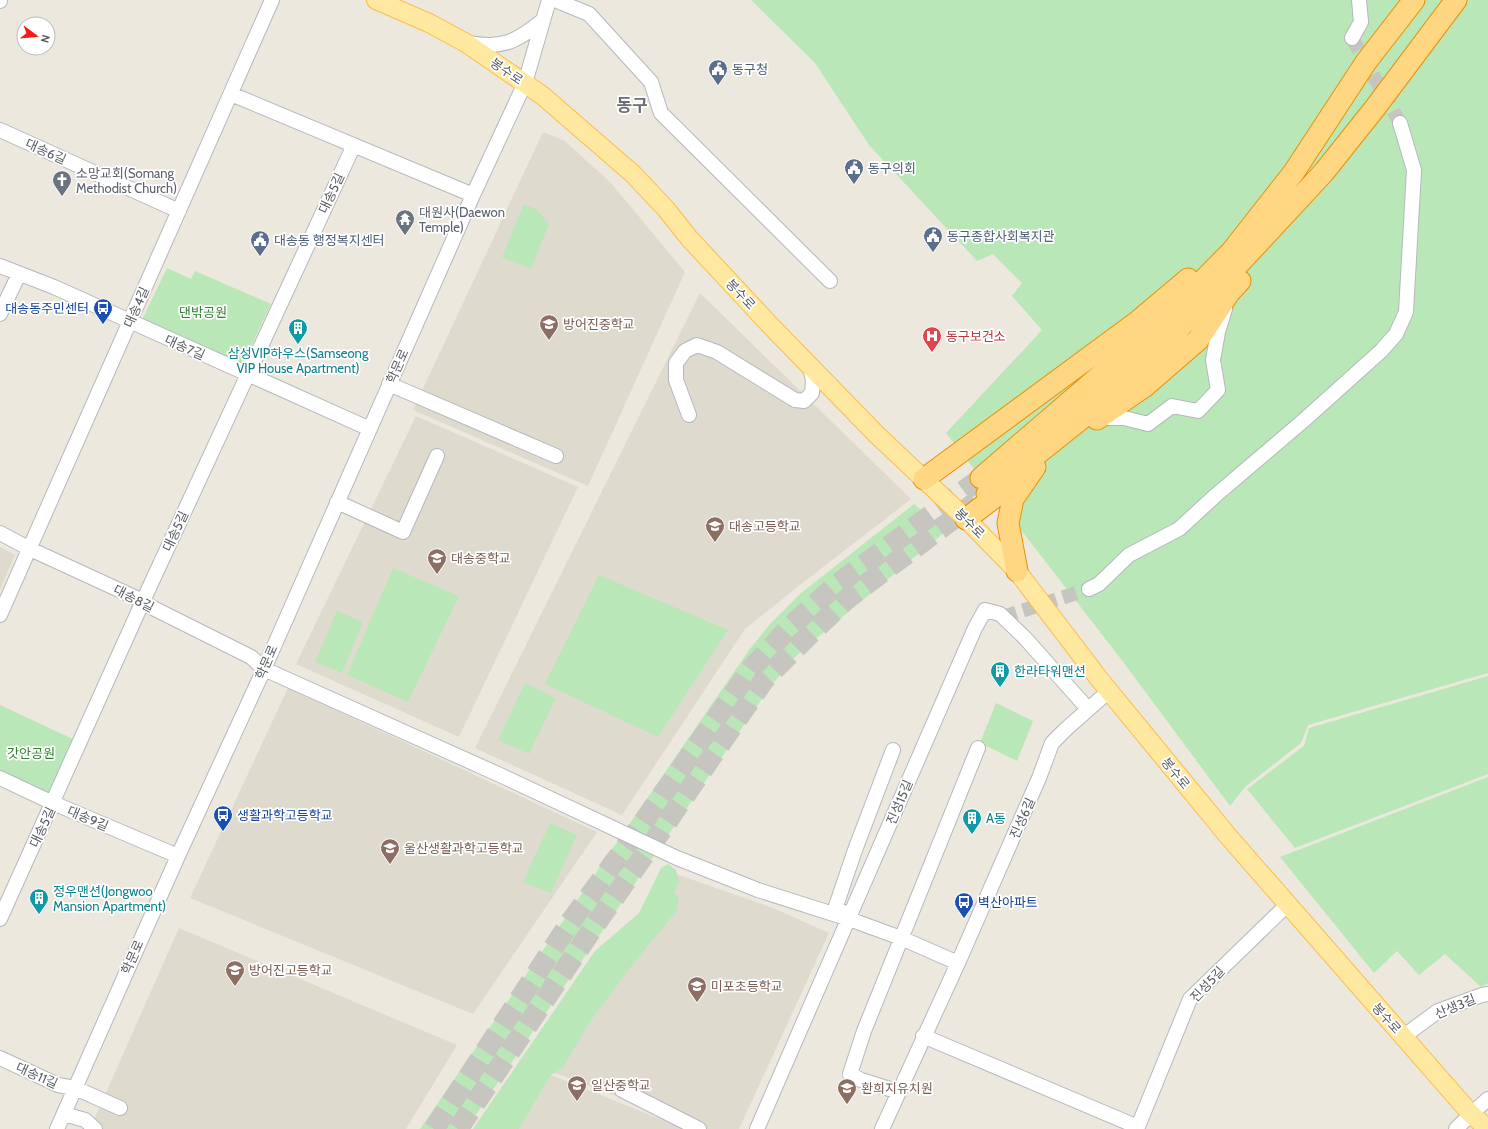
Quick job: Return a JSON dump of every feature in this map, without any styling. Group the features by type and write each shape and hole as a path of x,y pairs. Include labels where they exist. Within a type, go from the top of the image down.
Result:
{"highway":[{"path":"1407,0 1294,172 1232,251 1159,325 984,486 1091,411 1172,336 1324,172 1375,108 1456,0"},
{"path":"1366,62 1414,0"},
{"path":"924,479 1137,322 1195,273 1243,215 1294,172"},
{"path":"966,519 1098,418 1146,386 1198,340 1229,293 1304,210 1324,172"},
{"path":"1017,571 1008,523 1013,499 1035,467"}],"main road":[{"name":"봉수로","path":"376,0 429,23 466,43 543,96 633,174 666,209 711,263 810,366 877,435 966,519 1017,571 1109,691 1228,836 1471,1114 1488,1129"}],"street":[{"name":"대송4길","path":"0,615 272,0"},
{"name":"학문로","path":"57,1129 178,856 264,669 389,384 525,83 549,0"},
{"path":"555,0 589,14 651,82 661,113 830,281"},
{"path":"1352,38 1361,22 1359,0"},
{"path":"466,43 482,46 495,46 506,43 519,38 542,21"},
{"path":"231,94 474,195"},
{"path":"1089,589 1099,584 1129,555 1179,529 1222,490 1309,416 1381,351 1396,334 1406,312 1414,170 1400,123"},
{"name":"대송6길","path":"0,130 178,211"},
{"name":"대송5길","path":"0,919 247,374 354,145"},
{"name":"대송7길","path":"0,266 54,287 370,429"},
{"path":"0,314 19,274"},
{"path":"1098,418 1124,418 1148,424 1172,406 1198,411 1218,390 1213,360 1218,332 1229,293"},
{"path":"689,415 676,380 676,362 685,351 697,345 717,352 795,400 804,401 812,393 813,380 810,366"},
{"path":"389,384 556,456"},
{"path":"337,502 403,532 437,456"},
{"name":"대송8길","path":"0,533 251,656 264,669 493,772 677,858 758,890 849,919"},
{"name":"진성15길","path":"757,1129 972,635 985,610 1000,614 1025,638 1088,709"},
{"name":"진성6길","path":"882,1129 923,1036 958,963 1039,778 1052,743 1109,691"},
{"path":"899,1092 861,1080 850,1074 864,1031 978,748"},
{"path":"894,750 855,850 836,906 849,919 901,938 958,963"},
{"name":"대송9길","path":"0,778 53,803 178,856"},
{"name":"진성5길","path":"1137,1128 1190,999 1288,904"},
{"name":"산생3길","path":"1404,1036 1438,1010 1488,994"},
{"path":"923,1036 1137,1128"},
{"name":"대송11길","path":"0,1058 58,1085 75,1088 120,1108"},
{"path":"622,1090 699,1129"},
{"path":"1456,1129 1488,1099"},
{"path":"64,1114 85,1120 95,1129"}],"shaded area":[{"name":"방어진중학교","path":"543,132 565,141 611,183 685,272 588,486 413,410"},
{"name":"대송고등학교","path":"700,293 911,499 745,629 622,815 475,748"},
{"name":"대송중학교","path":"416,416 578,487 459,737 296,664"},
{"path":"0,547 15,555 0,590"},
{"name":"울산생활과학고등학교","path":"288,688 597,832 473,1014 190,898"},
{"name":"미포초등학교","path":"676,874 773,908 829,933 739,1129 688,1129 626,1100 553,1072"},
{"name":"방어진고등학교","path":"179,928 457,1045 406,1129 90,1129"},
{"name":"일산중학교","path":"551,1075 685,1129 519,1129"}],"green space":[{"path":"751,0 1488,0 1488,673 1308,725 1301,743 1245,787 1230,806 1124,663 946,433 1042,330 1012,296 1022,283 993,254 977,261 869,145 815,63"},
{"path":"524,204 537,210 549,224 531,269 502,257"},
{"name":"댄밖공원","path":"167,268 191,279 195,271 271,304 242,365 140,324"},
{"path":"914,504 946,531 791,661 768,690 466,1129 420,1129 749,650 770,624 800,594"},
{"path":"393,568 459,596 408,702 347,675"},
{"path":"599,575 728,630 658,737 545,684"},
{"path":"337,611 363,622 342,673 315,662"},
{"path":"1488,676 1488,774 1295,848 1247,789 1304,746 1309,728"},
{"path":"525,683 556,698 529,754 498,740"},
{"path":"996,703 1033,721 1017,761 980,743"},
{"name":"갓안공원","path":"0,705 75,740 51,791 44,793 0,772"},
{"path":"1488,777 1488,983 1481,987 1445,954 1419,975 1397,951 1374,973 1280,857"},
{"path":"550,823 577,835 551,893 523,882"},
{"path":"668,864 676,870 679,882 674,892 679,899 676,912 632,965 589,1023 563,1068 551,1075 519,1129 473,1129 595,951 639,913 661,868"}],"tunnel":[{"path":"1352,38 1400,123"},
{"path":"434,1129 571,921 632,838 751,669 792,625 835,586 981,478"},
{"path":"458,1129 593,928 764,680 848,598 976,502"},
{"path":"1003,617 1089,589"}],"place":[{"name":"동구청","path":"718,86"},
{"name":"동구의회","path":"854,185"},
{"name":"소망교회(Somang Methodist Church)","path":"62,197"},
{"name":"대원사(Daewon Temple)","path":"405,236"},
{"name":"동구종합사회복지관","path":"933,253"},
{"name":"대송동 행정복지센터","path":"260,257"},
{"name":"대송동주민센터","path":"103,325"},
{"name":"방어진중학교","path":"549,341"},
{"name":"삼성VIP하우스(Samseong VIP House Apartment)","path":"298,345"},
{"name":"동구보건소","path":"932,353"},
{"name":"대송고등학교","path":"715,543"},
{"name":"대송중학교","path":"437,575"},
{"name":"한라타워맨션","path":"1000,688"},
{"name":"생활과학고등학교","path":"223,832"},
{"name":"A동","path":"972,835"},
{"name":"울산생활과학고등학교","path":"390,865"},
{"name":"정우맨션(Jongwoo Mansion Apartment)","path":"39,915"},
{"name":"벽산아파트","path":"964,919"},
{"name":"방어진고등학교","path":"235,987"},
{"name":"미포초등학교","path":"697,1003"},
{"name":"일산중학교","path":"577,1102"},
{"name":"환희지유치원","path":"847,1105"}],"district":[{"name":"동구","path":"632,105"}]}
